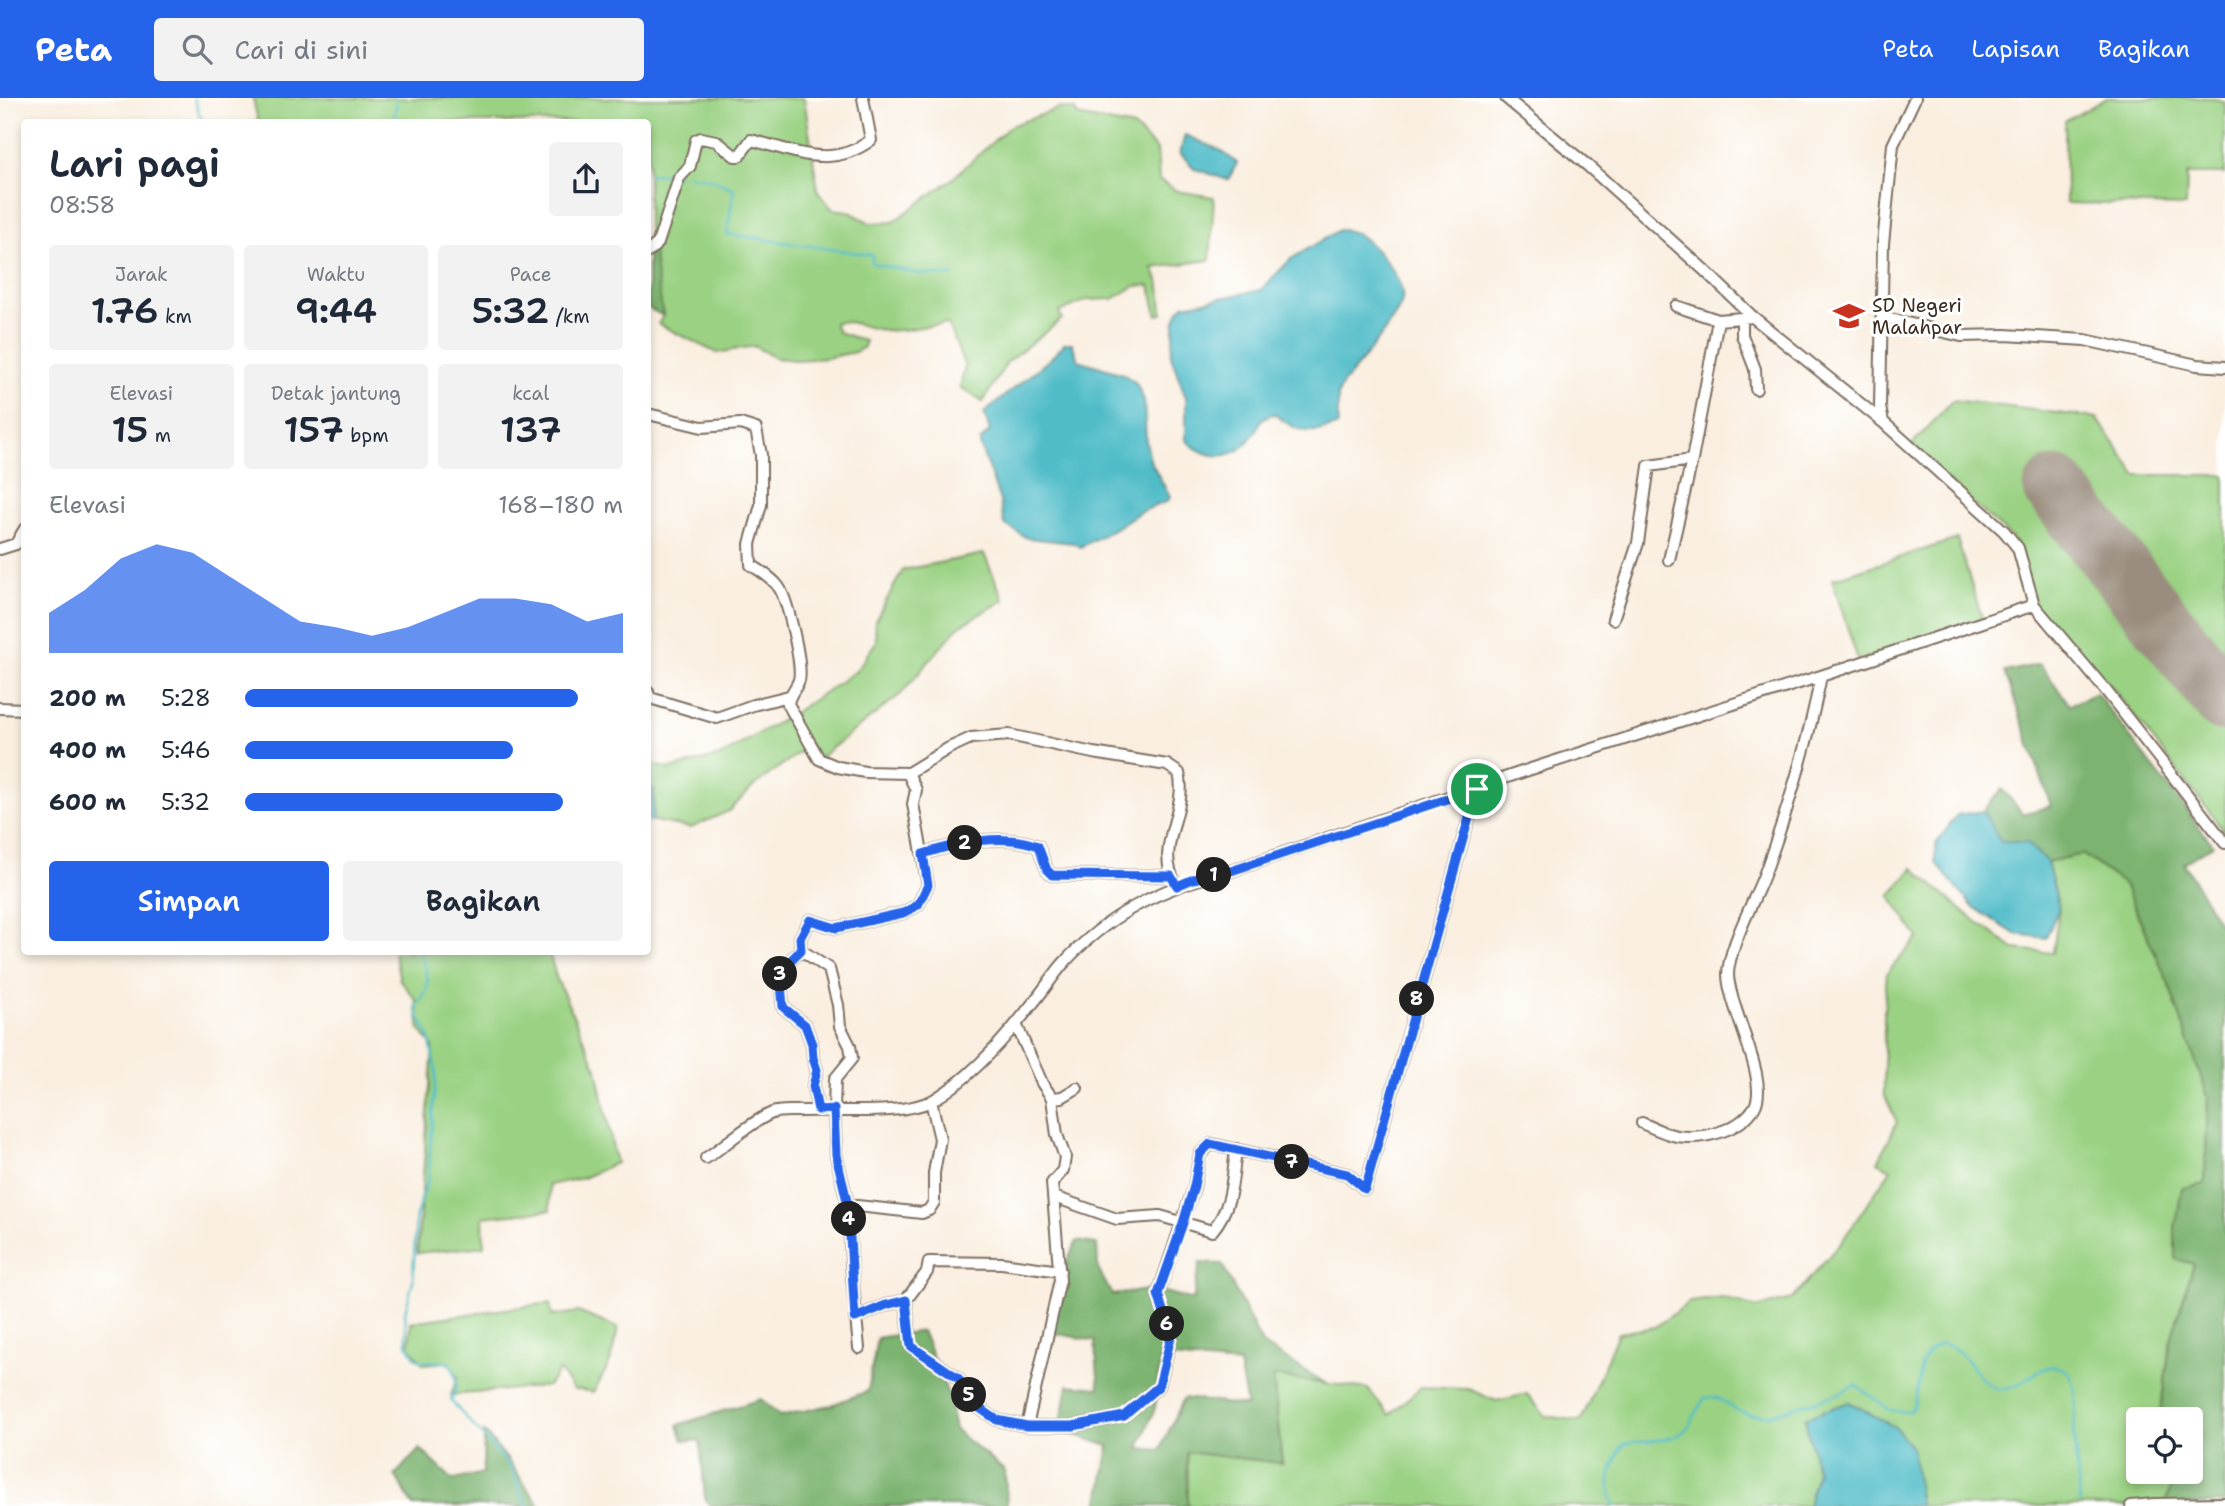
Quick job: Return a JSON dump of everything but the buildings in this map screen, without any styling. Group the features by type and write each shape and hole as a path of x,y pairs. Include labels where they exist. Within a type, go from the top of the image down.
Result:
{"street":[{"path":"651,249 658,243 682,175 690,166 696,140 701,138 716,141 735,156 739,156 751,140 828,157 845,156 871,141 863,98"},
{"path":"1506,98 1598,176 1748,318 1883,422 1989,516 2018,548 2034,605 2107,692 2225,843"},
{"path":"1883,422 1880,407 1883,244 1894,145 1915,98"},
{"path":"1676,306 1718,320 1748,318"},
{"path":"1882,317 1961,335 2085,340 2197,365 2225,368"},
{"path":"1748,318 1742,335 1755,369 1756,388"},
{"path":"1669,560 1692,460 1718,320"},
{"path":"651,415 702,427 740,424 755,429 761,455 761,505 750,544 751,565 779,587 785,602 798,654 799,671 799,680 789,696 788,704 819,759 838,768 908,774 949,748 971,738 1009,735 1167,765 1179,773 1182,788 1167,856 1174,881"},
{"path":"1614,619 1638,543 1649,466 1692,460"},
{"path":"0,549 16,544 21,535"},
{"path":"923,854 958,844 995,840 1029,842 1038,846 1047,870 1052,875 1174,881 1231,871 1531,769 2034,605"},
{"path":"1642,1124 1677,1136 1710,1135 1739,1124 1756,1103 1757,1076 1731,995 1728,973 1735,947 1765,874 1787,809 1810,733 1821,676"},
{"path":"651,698 717,718 789,696"},
{"path":"0,708 21,709"},
{"path":"859,1349 848,1205 836,1155 834,1109 835,1079 852,1058 850,1046 840,1026 838,1004 829,970 801,950 800,938 810,920 836,928 903,913 918,905 928,885 913,804 916,790 908,774"},
{"path":"906,1300 911,1346 958,1378 975,1405 997,1420 1027,1426 1073,1426 1124,1416 1159,1386 1171,1337 1158,1294 1183,1223 1200,1154 1210,1144 1347,1174 1365,1189 1477,789"},
{"path":"706,1158 774,1112 896,1110 909,1109 931,1101 959,1084 1016,1024 1062,965 1087,941 1136,904 1174,881"},
{"path":"801,950 780,971 783,1007 805,1025 812,1044 817,1070 813,1086 818,1110"},
{"path":"1016,1024 1042,1083 1052,1098 1057,1135 1065,1157 1063,1170 1052,1183 1060,1271 1058,1296 1027,1426"},
{"path":"1052,1098 1062,1097 1077,1088"},
{"path":"848,1205 922,1213 929,1210 934,1202 934,1173 940,1139 931,1101"},
{"path":"1054,1197 1117,1219 1160,1216 1212,1231 1223,1218 1229,1202 1236,1149"},
{"path":"855,1318 906,1300 927,1272 929,1262 1002,1263 1060,1271"},
{"path":"2131,1506 2225,1503"}],"green space":[{"path":"253,98 804,98 818,191 832,209 848,211 870,223 893,222 951,180 1010,126 1060,108 1075,110 1077,116 1134,127 1157,150 1159,180 1177,191 1214,197 1210,260 1153,268 1160,285 1162,314 1157,315 1150,285 1135,286 1113,299 1087,300 1059,312 1062,319 1007,362 983,402 960,387 965,367 948,324 886,330 850,322 834,323 838,332 865,341 864,347 855,352 826,358 796,360 776,358 754,346 717,353 658,324 663,316 651,252 651,119 257,119"},
{"path":"2107,98 2215,98 2225,102 2225,174 2187,174 2186,206 2066,203 2065,121"},
{"path":"651,243 652,245 663,316 651,310"},
{"path":"1953,400 2097,418 2136,475 2225,475 2225,663 2214,649 2203,657 2099,526 2104,512 2074,474 2036,504 2066,542 2081,541 2185,672 2175,680 2206,718 2225,721 2225,832 2111,686 2035,609 2013,539 1910,447"},
{"path":"1957,539 1983,621 1858,661 1832,579"},
{"path":"984,554 1004,600 958,627 901,694 819,758 810,745 756,784 729,811 691,828 653,821 654,789 651,788 651,764 670,769 721,756 792,714 856,671 876,642 875,621 903,570"},
{"path":"2040,664 2070,705 2096,693 2213,845 2184,863 2225,933 2225,1503 2164,1506 2172,1484 2203,1484 2203,1407 2161,1407 2171,1340 2194,1264 2175,1259 2175,1228 2182,1188 2205,1184 2208,1097 2168,982 2124,884 2082,854 2047,862 2026,842 2001,842 1983,811 2002,789 2023,814 2051,806 2005,672"},
{"path":"2082,854 2124,884 2168,982 2208,1097 2205,1184 2194,1263 2171,1340 2161,1407 2126,1407 2126,1484 2172,1484 2164,1506 1920,1506 1912,1448 1805,1418 1817,1471 1808,1506 1188,1506 1187,1452 1282,1463 1273,1376 1368,1389 1389,1415 1421,1387 1468,1389 1496,1401 1527,1394 1545,1416 1581,1421 1618,1333 1655,1327 1690,1302 1723,1298 1756,1308 1792,1299 1842,1241 1891,1169 1878,1162 1897,1122 1884,1094 1887,973 1918,938 1890,896 1913,868 1964,912 2014,949 2053,953 2059,908 2047,862"},
{"path":"395,955 550,955 556,977 597,1069 616,1163 583,1178 549,1185 550,1210 483,1217 484,1246 417,1253 433,1047 420,1030 416,1000 400,980"},
{"path":"1077,1241 1097,1244 1098,1269 1112,1295 1154,1289 1193,1300 1200,1263 1222,1264 1262,1344 1327,1384 1273,1376 1282,1463 1187,1452 1188,1506 1098,1506 1109,1446 1060,1430 1068,1385 1099,1388 1095,1341 1048,1332 1054,1287","holes":["1161,1357 1239,1364 1247,1406 1184,1398 1160,1450 1139,1448 1155,1408"]},
{"path":"550,1303 552,1316 578,1312 618,1328 610,1362 594,1392 573,1389 559,1370 548,1386 451,1395 458,1377 448,1362 423,1364 409,1346 411,1322"},
{"path":"922,1331 948,1394 955,1430 1005,1471 1007,1506 710,1506 705,1498 700,1441 683,1440 678,1425 761,1399 780,1416 831,1405 868,1391 877,1338"},
{"path":"484,1432 540,1506 413,1506 395,1475 420,1449 453,1480 483,1473"}],"water":[{"path":"1185,135 1220,150 1237,163 1228,180 1195,169 1180,153"},
{"path":"1339,230 1356,234 1379,253 1395,275 1401,289 1402,301 1376,343 1343,384 1338,394 1338,425 1320,431 1305,431 1297,429 1275,414 1263,419 1246,444 1230,454 1212,455 1194,447 1186,440 1186,398 1171,356 1175,320 1179,310 1184,305 1261,290 1291,259"},
{"path":"1065,343 1072,343 1078,360 1123,374 1136,383 1144,400 1150,460 1170,497 1168,501 1140,512 1080,547 1073,543 1027,538 1004,524 1000,501 980,445 980,441 990,431 984,413 1051,358"},
{"path":"651,788 654,789 651,821"},
{"path":"1983,811 2001,842 2026,842 2047,862 2059,908 2046,938 2015,934 1972,906 1935,862 1936,844 1957,815"},
{"path":"1849,1402 1895,1427 1912,1448 1920,1506 1808,1506 1817,1471 1805,1418"}],"waterway":[{"path":"194,98 201,119"},
{"path":"394,119 397,98"},
{"path":"651,174 678,175"},
{"path":"688,175 714,180 734,189 727,234 872,255 872,263 920,274 953,276"},
{"path":"421,955 428,980 426,992 416,1010 429,1037 436,1072 428,1180 416,1216 413,1281 405,1312 407,1344 421,1361 447,1362 453,1368 457,1385 451,1401 509,1465 527,1506"},
{"path":"1615,1506 1611,1499 1610,1483 1613,1467 1623,1445 1666,1439 1682,1433 1705,1398 1716,1397 1749,1415 1769,1415 1835,1395 1856,1385 1890,1410 1909,1412 1914,1405 1925,1357 1932,1349 1942,1344 1959,1352 1992,1387 2010,1388 2052,1366 2070,1374 2076,1396 2074,1436 2080,1503"}],"runway":[{"path":"2055,488 2225,701"}],"place":[{"name":"SD Negeri Malahpar","path":"1849,316"}],"route":[{"path":"1477,789 1365,1189 1347,1174 1210,1144 1200,1154 1183,1223 1158,1294 1171,1337 1159,1386 1124,1416 1073,1426 1027,1426 997,1420 975,1405 958,1378 911,1346 906,1300 855,1318 848,1205 836,1155 834,1109 818,1110 813,1086 817,1070 812,1044 805,1025 783,1007 780,971 801,950 800,938 810,920 836,928 903,913 918,905 928,885 923,854 958,844 995,840 1029,842 1038,846 1047,870 1052,875 1171,876 1177,886 1193,879 1231,871 1477,789"}]}
